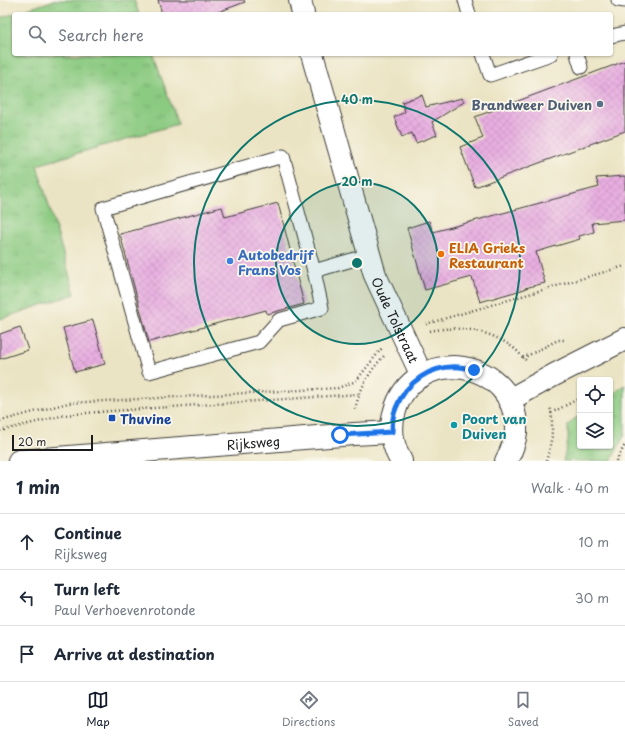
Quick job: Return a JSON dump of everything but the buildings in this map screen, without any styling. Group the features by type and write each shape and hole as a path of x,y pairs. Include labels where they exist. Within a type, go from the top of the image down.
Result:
{"street":[{"path":"300,0 303,12"},
{"name":"Oude Tolstraat","path":"313,56 375,276 422,376"},
{"path":"509,400 625,339"},
{"path":"402,461 394,446 392,432 394,414 402,396 411,384 422,376 438,369 459,367 484,374 497,384 509,400 514,414 516,432 513,447 506,461"},
{"name":"Rijksweg","path":"19,461 347,434 392,432"}],"lane":[{"path":"465,0 468,12"},
{"path":"618,0 625,1"},
{"path":"613,36 625,33"},
{"path":"484,56 490,75 545,56"},
{"path":"578,56 581,67"},
{"path":"283,156 314,271 322,308 279,320 259,342 149,372 103,208 283,156"},
{"path":"314,271 369,255"}],"path":[{"path":"0,421 68,403 338,388 356,381 382,348 401,332 625,266"},
{"path":"0,431 65,415 359,394"},
{"path":"547,461 551,441 551,413 577,400"},
{"path":"616,461 625,445"}],"green space":[{"path":"55,0 134,0 138,12 18,12"},
{"path":"12,14 12,56 154,56 178,124 37,165 75,294 0,319 0,18"},
{"path":"625,385 625,434 611,461 563,461 568,441 568,425 577,418 577,449 613,449 613,394"}],"place":[{"name":"Brandweer Duiven","path":"600,104"},
{"name":"ELIA Grieks Restaurant","path":"441,254"},
{"name":"Autobedrijf Frans Vos","path":"230,261"},
{"name":"Thuvine","path":"112,418"},
{"name":"Poort van Duiven","path":"454,425"}],"route":[{"path":"340,435 392,432 396,408 402,396 411,384 422,376 438,369 459,367 474,370"}]}
